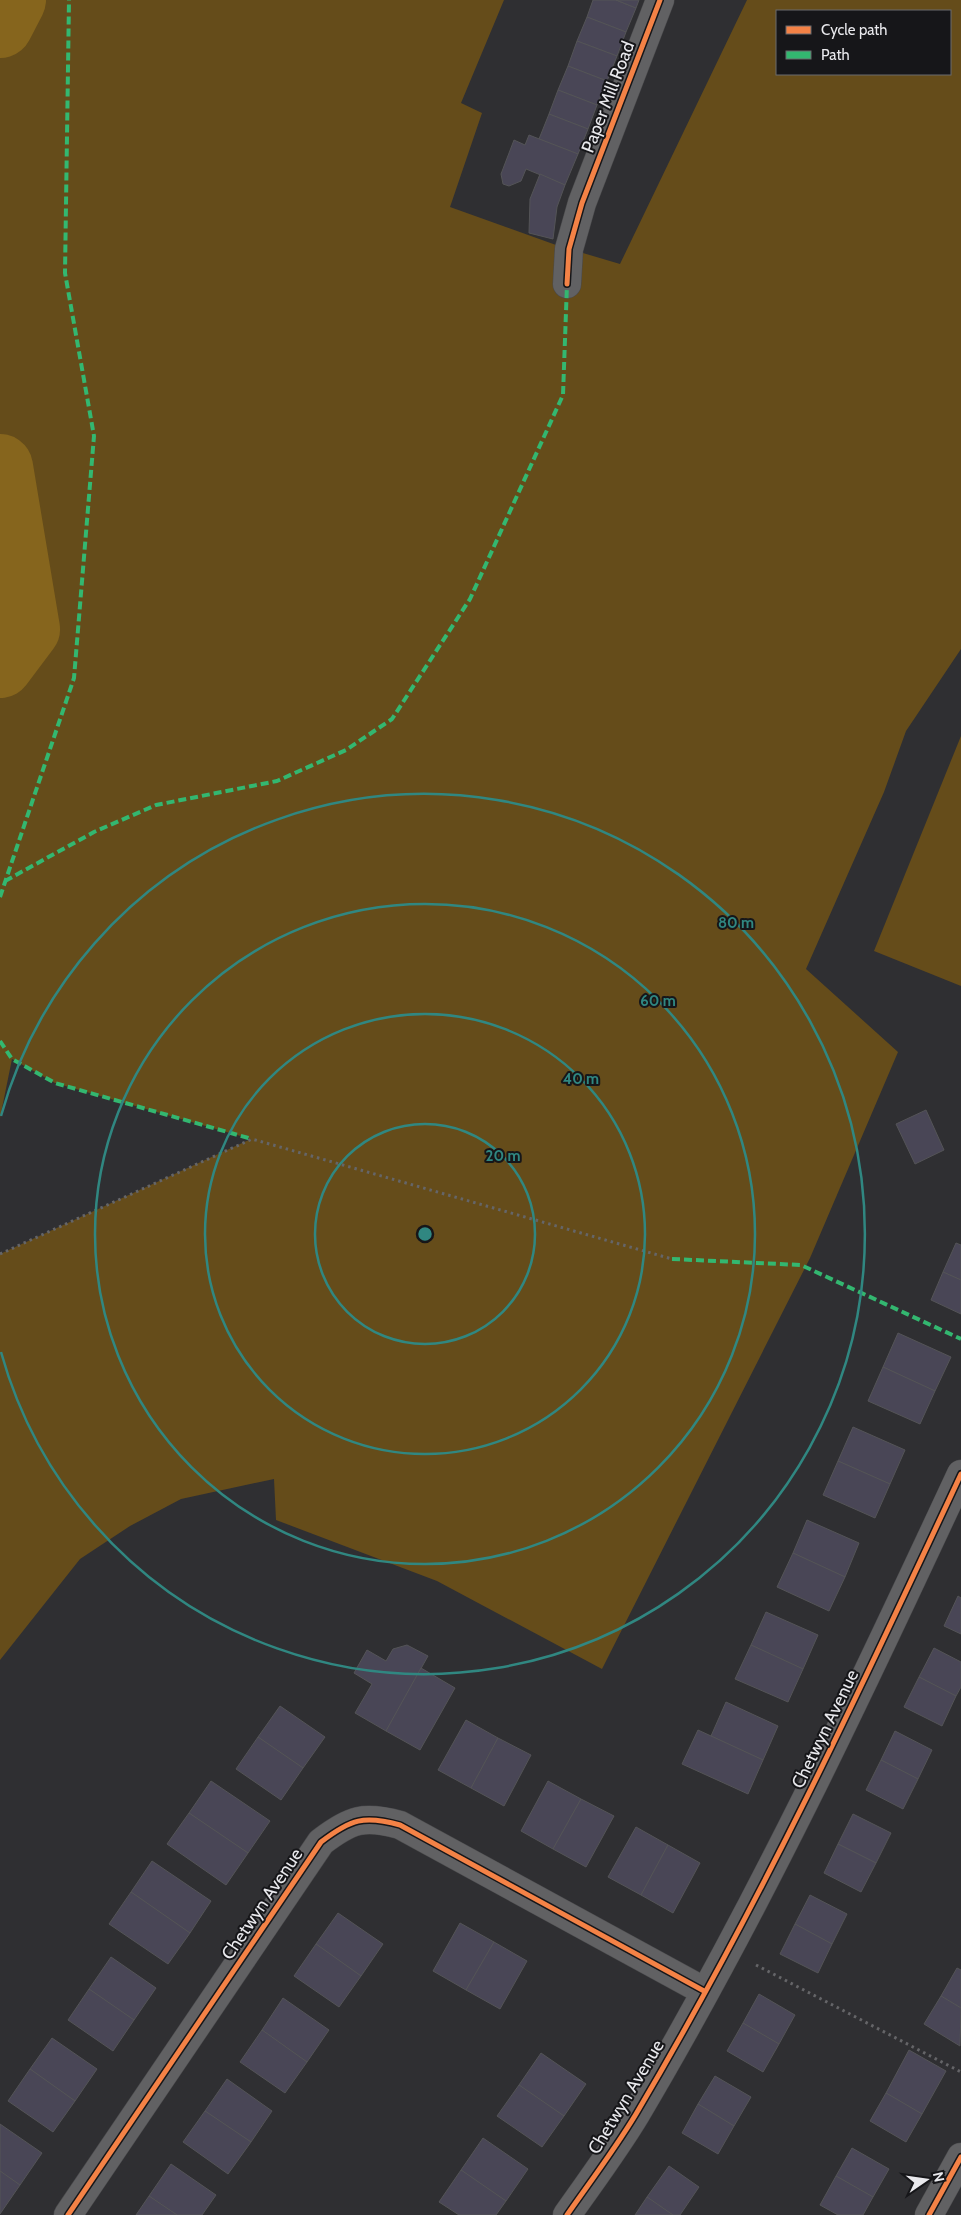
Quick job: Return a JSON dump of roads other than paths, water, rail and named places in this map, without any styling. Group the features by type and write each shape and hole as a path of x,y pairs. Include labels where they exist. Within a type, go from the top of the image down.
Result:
{"street":[{"name":"Paper Mill Road","path":"567,284 570,249 582,203 660,0"},
{"name":"Chetwyn Avenue","path":"567,2215 635,2115 727,1950 834,1745 961,1474"},
{"name":"Chetwyn Avenue","path":"68,2215 321,1842 337,1830 355,1821 377,1819 400,1825 704,1991"},
{"path":"929,2215 961,2157"}],"waterway":[{"path":"0,25 13,0"},
{"path":"0,467 27,629 0,665"}]}
